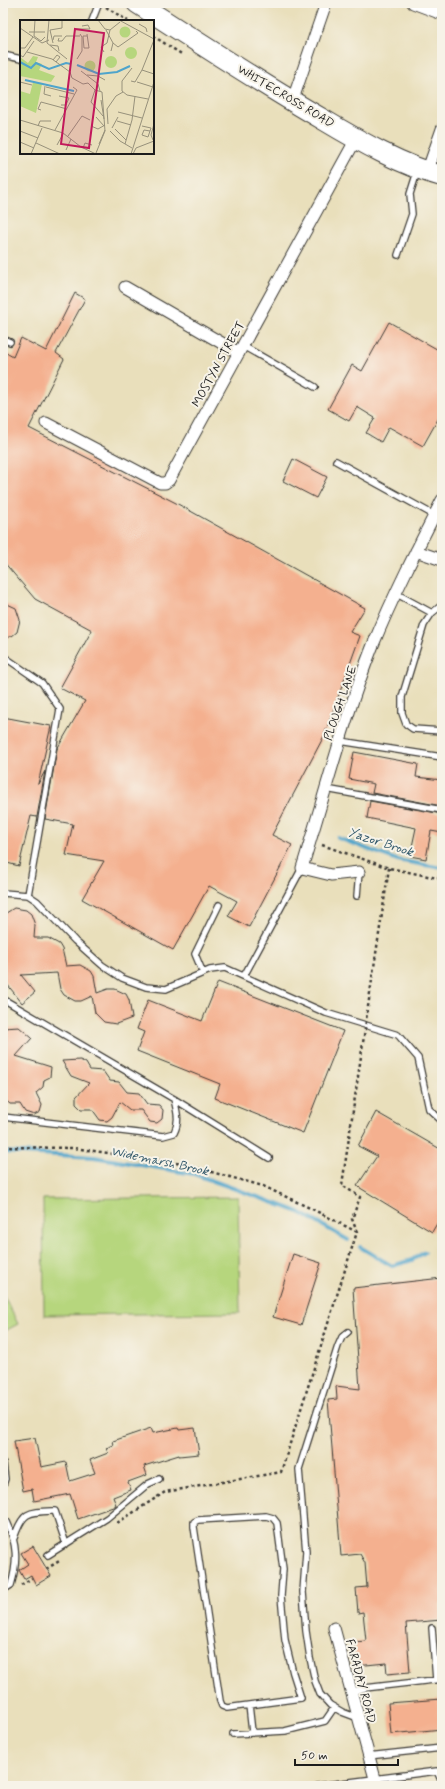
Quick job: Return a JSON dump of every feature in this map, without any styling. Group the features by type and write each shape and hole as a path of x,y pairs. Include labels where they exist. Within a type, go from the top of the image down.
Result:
{"highway":[{"name":"WHITECROSS ROAD","path":"136,3 292,102 356,139 429,172"}],"street":[{"path":"292,102 326,3"},
{"path":"413,3 442,14"},
{"path":"429,172 442,129"},
{"name":"MOSTYN STREET","path":"46,423 160,483 165,483 169,480 356,139"},
{"path":"125,286 241,350"},
{"name":"PLOUGH LANE","path":"302,868 340,742 373,645 442,500"},
{"path":"416,552 442,560"},
{"path":"302,868 331,875 359,872"},
{"name":"FARADAY ROAD","path":"334,1628 375,1782"}],"lane":[{"path":"92,20 98,3"},
{"path":"3,55 20,59"},
{"path":"398,255 412,214 410,194 429,172"},
{"path":"3,338 10,342"},
{"path":"241,350 315,387"},
{"path":"336,461 434,515"},
{"path":"397,594 432,613"},
{"path":"442,605 432,613 424,625 402,697 402,713 406,724 414,729 442,731"},
{"path":"3,656 42,683 60,709 28,894"},
{"path":"340,742 442,757"},
{"path":"326,789 442,810"},
{"path":"244,976 302,868"},
{"path":"357,896 359,872"},
{"path":"3,893 28,894 37,901 85,951 102,965 122,978 146,987 166,989 210,970 225,968 326,1013 398,1035 418,1058 429,1109 442,1122"},
{"path":"202,973 195,954 220,905"},
{"path":"3,999 269,1158"},
{"path":"3,1117 164,1136 174,1133 178,1124 174,1100"},
{"path":"348,1332 342,1336 338,1346 299,1469 306,1552 303,1592 306,1631 315,1681 320,1694 330,1705 358,1718"},
{"path":"3,1463 5,1479 3,1485"},
{"path":"48,1555 107,1518 148,1484 158,1480"},
{"path":"14,1538 20,1521 32,1512 55,1511 66,1544"},
{"path":"266,1516 273,1518 277,1523 282,1569 280,1596 285,1640 301,1698 249,1705 227,1708 222,1706 220,1701 194,1527 194,1522 198,1520 266,1516"},
{"path":"3,1520 7,1522 14,1538 16,1569 12,1585 3,1590"},
{"path":"351,1692 365,1688 439,1680 432,1628"},
{"path":"249,1705 252,1732"},
{"path":"233,1734 285,1731 325,1721 334,1708"},
{"path":"368,1756 442,1748"},
{"path":"318,1786 375,1782 437,1771 442,1782"}],"path":[{"path":"105,7 126,20"},
{"path":"310,841 389,868 442,879"},
{"path":"112,1526 165,1492 281,1472 357,1232 352,1219 360,1198 342,1185 372,973 389,868"},
{"path":"3,1147 74,1148 182,1164 263,1186 357,1232"},
{"path":"46,1569 66,1556"}],"green space":[{"path":"238,1197 240,1313 44,1315 43,1199"},
{"path":"3,1294 18,1324 3,1332"}],"building":[{"path":"75,293 85,299 56,353 64,359 29,428 176,503 365,608 350,632 360,636 324,736 272,835 292,845 249,927 228,916 237,901 209,886 173,950 82,899 104,861 66,855 73,824 45,819 57,749 85,701 60,688 92,630 35,599 3,561 3,351 13,357 21,338 46,351"},
{"path":"389,322 442,352 442,412 423,446 389,427 381,442 366,433 375,418 357,407 349,421 328,409 352,365 362,371"},
{"path":"293,459 327,477 316,498 283,481"},
{"path":"3,602 16,608 20,620 17,632 12,636 3,639"},
{"path":"3,717 51,726 38,784 45,771 37,817 31,816 19,866 3,862"},
{"path":"354,752 418,764 416,777 442,780 442,806 372,793 374,784 349,779"},
{"path":"370,801 442,814 442,833 431,831 426,859 410,856 416,828 367,818"},
{"path":"14,908 26,910 31,914 35,925 34,938 48,938 59,944 62,949 66,966 80,965 91,971 94,976 97,993 108,989 115,989 126,994 129,1000 132,1018 116,1024 104,1022 95,1013 92,996 81,1001 75,1001 64,995 60,989 57,973 21,975 35,992 22,1003 3,979 3,915"},
{"path":"218,982 343,1031 303,1133 215,1098 220,1084 137,1051 144,1032 137,1029 148,1000 202,1021"},
{"path":"19,1027 32,1038 16,1056 51,1067 50,1077 44,1080 43,1087 36,1093 42,1105 40,1112 34,1115 25,1112 20,1104 10,1104 3,1098 3,1028"},
{"path":"80,1060 86,1063 90,1070 103,1071 110,1081 119,1082 127,1092 139,1093 147,1104 159,1105 163,1110 162,1119 157,1123 150,1122 141,1110 130,1110 120,1102 112,1117 107,1121 100,1120 92,1109 81,1109 76,1104 76,1097 89,1083 71,1076 62,1061"},
{"path":"376,1112 442,1150 442,1215 432,1232 357,1186 377,1156 358,1146"},
{"path":"293,1254 321,1263 301,1325 273,1317"},
{"path":"442,1278 442,1603 440,1604 442,1620 406,1623 410,1672 387,1674 386,1663 356,1666 354,1642 366,1641 363,1612 358,1613 356,1588 367,1587 365,1563 360,1554 341,1556 328,1400 337,1399 336,1386 360,1389 353,1288"},
{"path":"151,1428 153,1433 178,1428 179,1430 195,1428 199,1454 179,1455 144,1466 147,1475 128,1482 131,1490 113,1497 116,1505 78,1519 70,1494 34,1501 32,1489 23,1491 14,1441 35,1438 41,1467 66,1462 70,1481 95,1473 90,1460 108,1453 106,1448 114,1445 113,1441"},
{"path":"33,1546 51,1576 36,1585 31,1575 24,1579 19,1570 28,1564 21,1553"},
{"path":"442,1699 442,1729 391,1734 388,1703"}],"waterway":[{"name":"Yazor Brook","path":"338,838 397,860 442,868"},
{"name":"Widemarsh Brook","path":"3,1152 94,1157 194,1174 299,1212 348,1240"},
{"name":"Widemarsh Brook","path":"360,1247 392,1266 412,1260 425,1252"}]}
